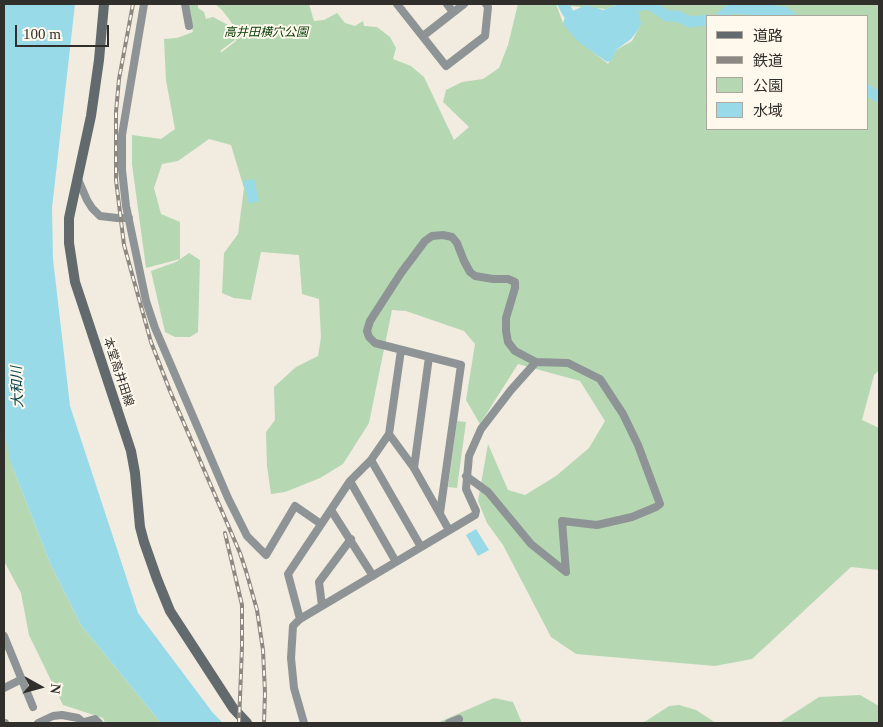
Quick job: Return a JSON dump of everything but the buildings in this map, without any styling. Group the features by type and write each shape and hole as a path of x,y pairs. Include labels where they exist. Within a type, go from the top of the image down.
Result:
{"main road":[{"name":"本堂高井田線","path":"104,4 99,60 92,107 69,218 69,243 75,282 131,451 140,527 170,611 233,708 247,723"}],"street":[{"path":"144,4 122,136 122,170 128,218 146,301 158,336 228,498 247,536 266,555 295,506 322,524"},
{"path":"185,4 189,26"},
{"path":"397,4 446,66 485,36 488,6 486,4"},
{"path":"446,4 453,12"},
{"path":"423,36 464,4"},
{"path":"78,178 87,200 100,216 128,218"},
{"path":"440,513 461,365 375,343 369,337 367,331 370,321 401,273 425,241 432,236 443,235 452,237 457,243 470,272 475,276 508,279 515,282 506,318 506,331 508,342 516,351 536,362 568,363 600,379 627,422 638,445 660,504 632,517 598,525 562,521 566,572 531,544 488,492 466,476"},
{"path":"300,619 288,574 350,481 371,460 389,434 401,350"},
{"path":"414,468 429,357"},
{"path":"304,723 294,688 291,658 293,626 300,619 475,515 476,511 466,488 469,456 481,429 511,390 536,362"},
{"path":"389,434 414,468 449,530"},
{"path":"371,460 422,547"},
{"path":"350,481 396,562"},
{"path":"331,510 373,576"},
{"path":"322,606 319,582 350,539"},
{"path":"4,636 34,707"},
{"path":"4,688 22,679"},
{"path":"38,723 53,716 62,715 78,718 84,723 95,719 98,723"},
{"path":"449,723 459,719"}],"green space":[{"name":"高井田横穴公園","path":"186,4 198,4 198,8 204,12 206,19 213,17 228,25 235,40 220,51 222,52 236,41 236,36 234,27 229,19 215,4 309,4 314,21 324,20 337,13 345,23 355,26 363,21 364,26 377,27 390,37 396,48 393,59 411,66 424,77 454,140 469,127 443,102 446,90 462,82 483,79 499,68 508,45 518,4 556,4 563,23 587,47 608,64 616,50 632,41 640,26 637,4 879,4 879,370 874,375 862,420 879,428 879,570 851,567 752,659 715,666 576,654 551,637 503,545 487,523 478,501 488,444 508,490 525,495 556,476 589,448 605,421 580,381 518,364 480,424 466,400 475,344 464,331 406,311 392,310 369,423 343,464 320,478 285,492 271,494 267,466 266,432 275,420 274,387 296,367 318,356 321,337 319,299 302,294 299,255 261,252 251,300 234,298 222,293 224,253 238,234 244,188 231,145 209,139 178,161 162,164 154,188 161,214 180,222 180,259 146,268 132,164 132,135 161,139 175,129 166,80 164,39 177,38 193,32"},
{"path":"568,4 619,4 606,9 569,6"},
{"path":"189,253 200,260 198,332 190,337 175,337 165,332 151,271 176,262"},
{"path":"457,421 466,422 457,488 448,487"},
{"path":"4,430 13,468 50,563 81,625 161,723 105,723 103,718 63,705 29,635 21,593 4,561"},
{"path":"860,695 879,706 879,723 779,723 819,697"},
{"path":"494,698 513,702 522,723 437,723"},
{"path":"679,705 696,710 716,723 640,723 669,706"}],"water":[{"name":"大和川","path":"4,4 75,4 52,208 53,259 70,406 138,613 213,713 223,723 161,723 81,625 50,563 11,463 4,432"},
{"path":"619,4 645,4 637,6 641,24 638,30 631,39 616,50 611,61 607,62 580,43 563,23 566,14 586,5 603,10"},
{"path":"254,179 259,201 249,204 243,181"},
{"path":"476,529 489,550 478,556 466,535"}],"waterway":[{"path":"563,4 568,13"},
{"path":"637,6 645,4 652,6 667,16 677,16 690,22 706,20"},
{"path":"723,15 731,8 777,11 788,15"},
{"path":"868,91 879,97"}],"railway":[{"path":"133,4 119,79 116,112 116,180 124,245 151,342 246,571 257,610 263,650 264,723"},
{"path":"225,533 242,605 239,723"}]}
